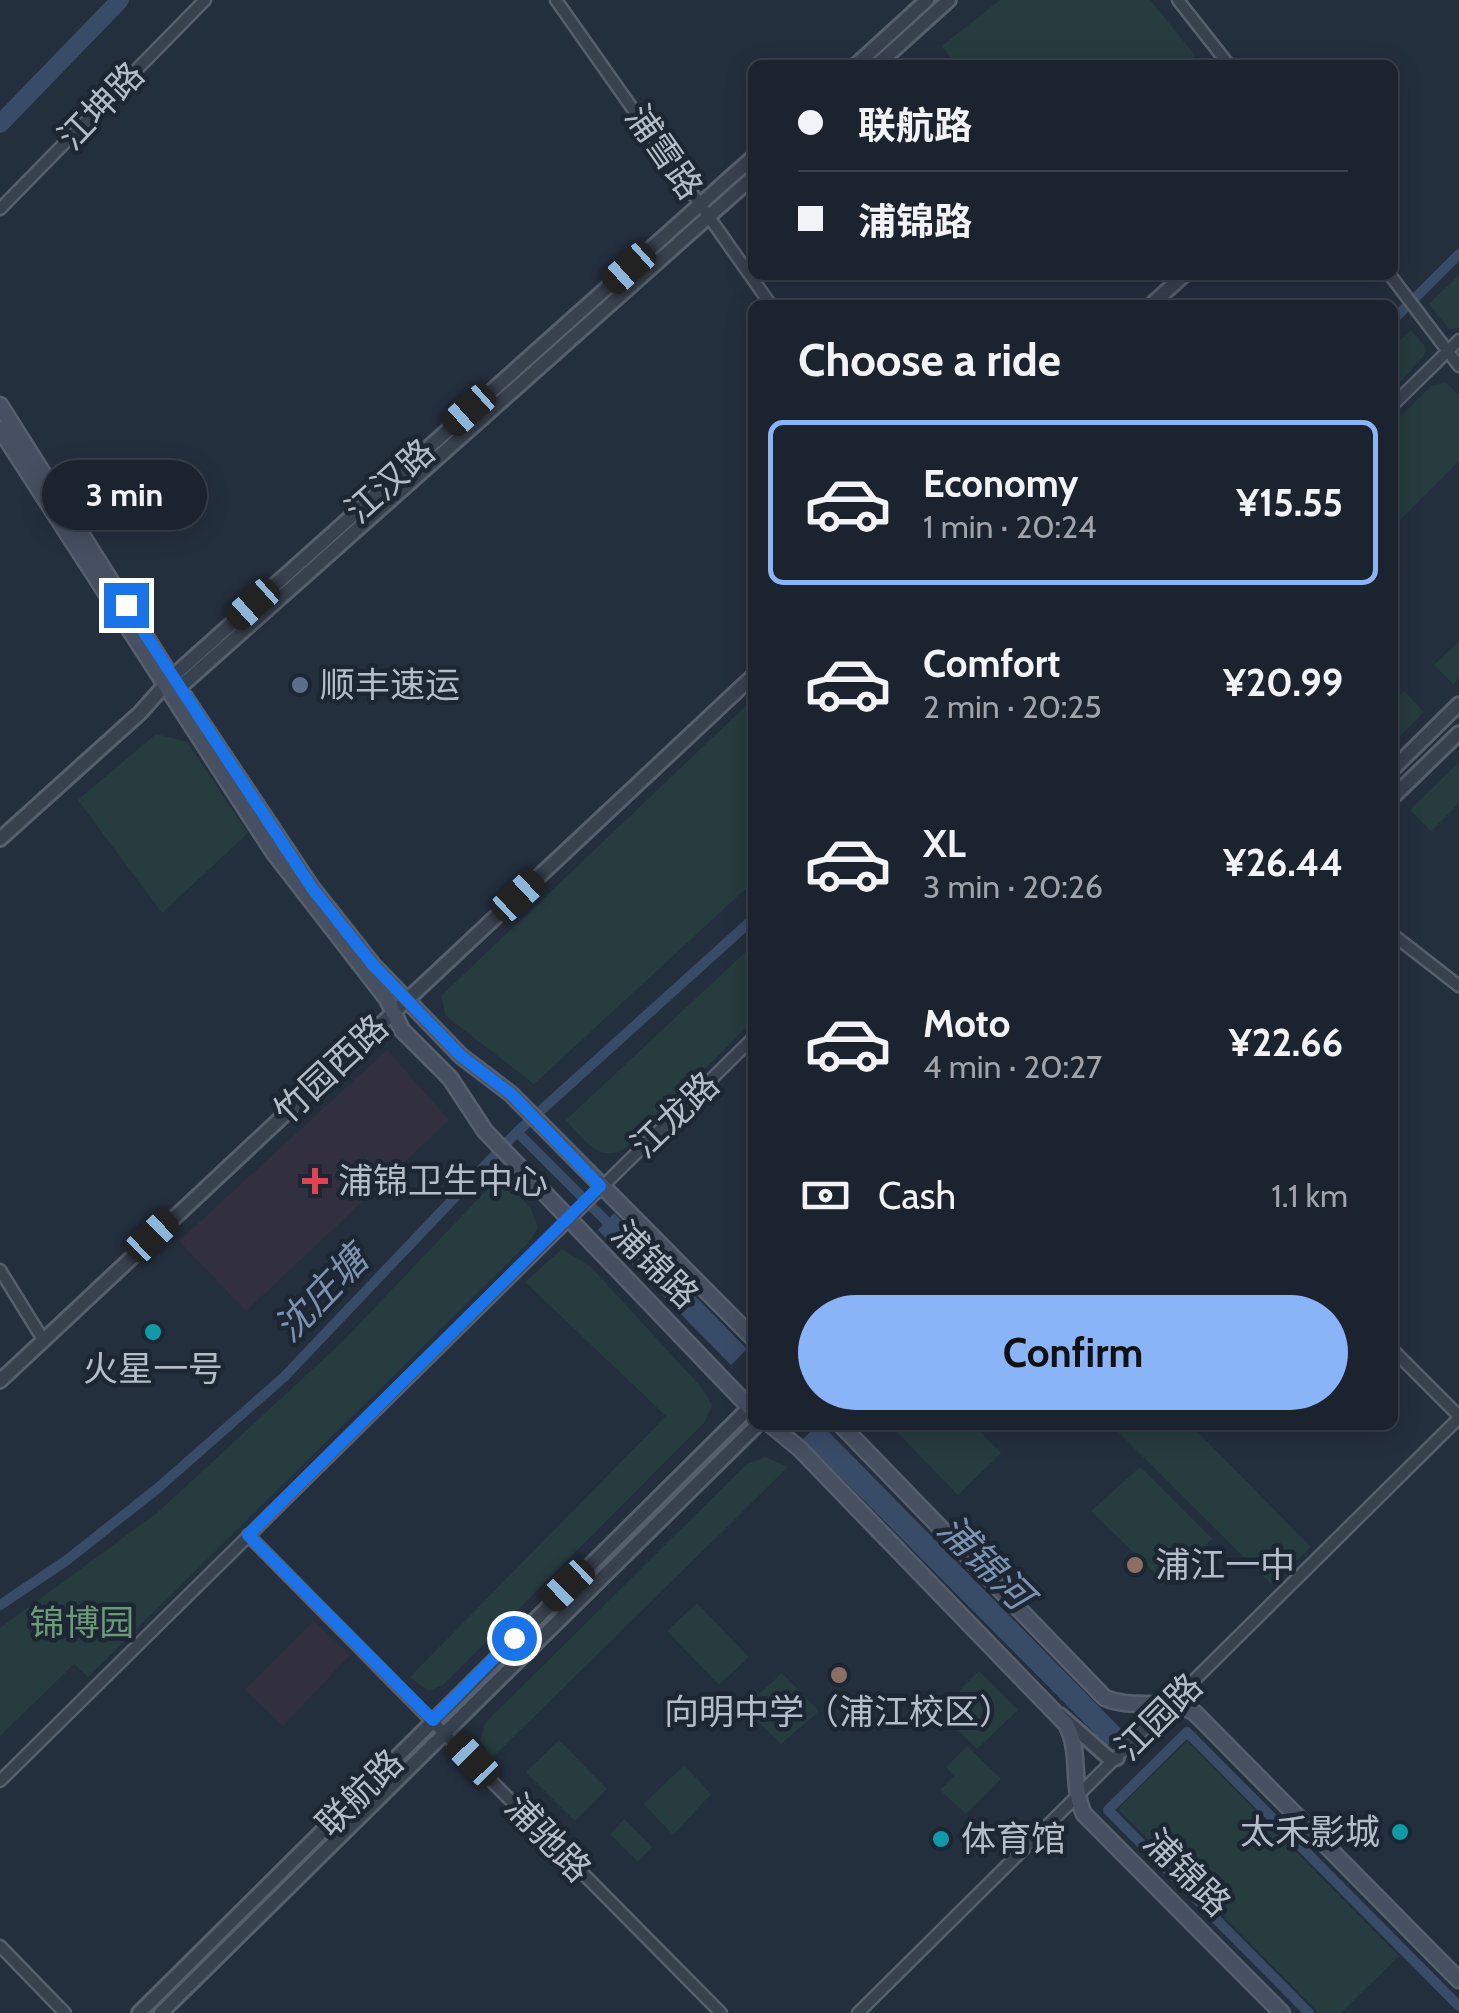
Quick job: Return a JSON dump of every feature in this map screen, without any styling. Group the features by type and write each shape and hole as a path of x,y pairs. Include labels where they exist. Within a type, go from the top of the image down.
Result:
{"main road":[{"name":"浦锦路","path":"0,406 274,853 392,1011 402,1030 450,1078 485,1131 748,1403"},
{"name":"浦锦路","path":"0,429 312,888 406,1000 477,1071 518,1102 748,1333"},
{"path":"777,1430 800,1448 1054,1710 1075,1740 1078,1798"},
{"path":"845,1430 1105,1698 1128,1706 1172,1703 1195,1713 1459,1980"},
{"name":"浦锦路","path":"1078,1798 1084,1814 1282,2013"}],"street":[{"name":"浦雪路","path":"556,0 748,272"},
{"path":"861,60 927,0"},
{"path":"883,60 949,0"},
{"path":"1178,0 1225,60"},
{"name":"江坤路","path":"0,209 204,2"},
{"name":"江汉路","path":"0,838 705,210 748,162"},
{"path":"705,210 748,181"},
{"path":"1156,300 1178,280"},
{"path":"1394,280 1459,366"},
{"path":"1398,400 1459,340"},
{"name":"竹园西路","path":"0,1381 748,682"},
{"path":"1398,764 1459,704"},
{"path":"1398,792 1459,733"},
{"path":"1398,939 1459,986"},
{"name":"江龙路","path":"0,1781 748,1043"},
{"path":"0,1270 44,1340"},
{"path":"1398,1355 1459,1417"},
{"name":"联航路","path":"139,2013 748,1411"},
{"name":"江园路","path":"858,2013 1459,1417"},
{"name":"联航路","path":"161,2013 751,1430"},
{"name":"浦驰路","path":"248,1535 721,2013"},
{"path":"1054,1710 1107,1757 1117,1758"},
{"path":"0,1946 65,2013"}],"shaded area":[{"name":"浦锦卫生中心","path":"387,1050 449,1120 246,1311 179,1241"},
{"path":"314,1621 350,1655 283,1726 245,1690"}],"green space":[{"path":"1000,0 1150,0 1195,55 1190,60 952,60 942,46"},
{"path":"1459,275 1459,328 1449,329 1429,304"},
{"path":"1411,330 1424,345 1425,354 1398,385 1398,342"},
{"path":"1446,383 1459,395 1459,461 1398,522 1398,418 1431,386"},
{"path":"1459,641 1459,678 1453,684 1434,665"},
{"path":"1404,691 1424,712 1398,738 1398,698"},
{"path":"748,704 748,887 534,1084 446,1016 441,996"},
{"path":"156,734 187,742 248,833 162,913 78,800"},
{"path":"1459,762 1459,803 1431,831 1410,810"},
{"path":"748,950 748,1026 623,1150 598,1151 566,1120"},
{"name":"锦博园","path":"501,1175 531,1209 538,1228 528,1243 88,1677 74,1664 0,1736 0,1628 157,1513 341,1343"},
{"path":"562,1249 591,1267 702,1388 712,1406 704,1423 443,1685 428,1691 410,1677 666,1416 525,1282"},
{"path":"895,1430 979,1430 1001,1453 958,1495"},
{"path":"1116,1430 1196,1430 1311,1547 1271,1584"},
{"path":"765,1457 788,1467 492,1758 480,1740 486,1722 747,1464"},
{"path":"1140,1467 1212,1539 1166,1584 1091,1511"},
{"path":"697,1603 749,1657 719,1685 667,1631"},
{"path":"979,1671 1018,1710 977,1749 944,1716 963,1696 959,1691"},
{"path":"782,1673 819,1711 781,1744 744,1708"},
{"path":"559,1740 607,1789 575,1821 526,1772"},
{"path":"1187,1741 1399,1956 1341,2013 1319,2013 1118,1809"},
{"path":"967,1746 1001,1779 966,1814 940,1790 954,1776 946,1767"},
{"path":"684,1765 711,1794 673,1835 644,1804"},
{"path":"624,1819 652,1847 638,1862 610,1834"}],"water":[{"path":"614,1213 747,1349 731,1365 598,1230"},
{"path":"812,1430 827,1430 1122,1730 1107,1746 803,1439"}],"waterway":[{"path":"0,124 120,0"},
{"name":"沈庄塘","path":"1398,315 1459,254"},
{"name":"沈庄塘","path":"0,1605 67,1560 158,1488 284,1377 517,1132 748,924"},
{"name":"浦锦河","path":"517,1132 616,1231"},
{"path":"1309,2013 1108,1810 1187,1732 1459,2006"}],"place":[{"name":"顺丰速运","path":"300,685"},
{"name":"浦锦卫生中心","path":"315,1181"},
{"name":"火星一号","path":"153,1332"},
{"name":"浦江一中","path":"1135,1565"},
{"name":"向明中学（浦江校区）","path":"839,1675"},
{"name":"太禾影城","path":"1400,1832"},
{"name":"体育馆","path":"941,1839"}],"route":[{"path":"126,605 312,888 373,965 477,1071 511,1094 600,1186 248,1535 433,1720 514,1638"}]}
